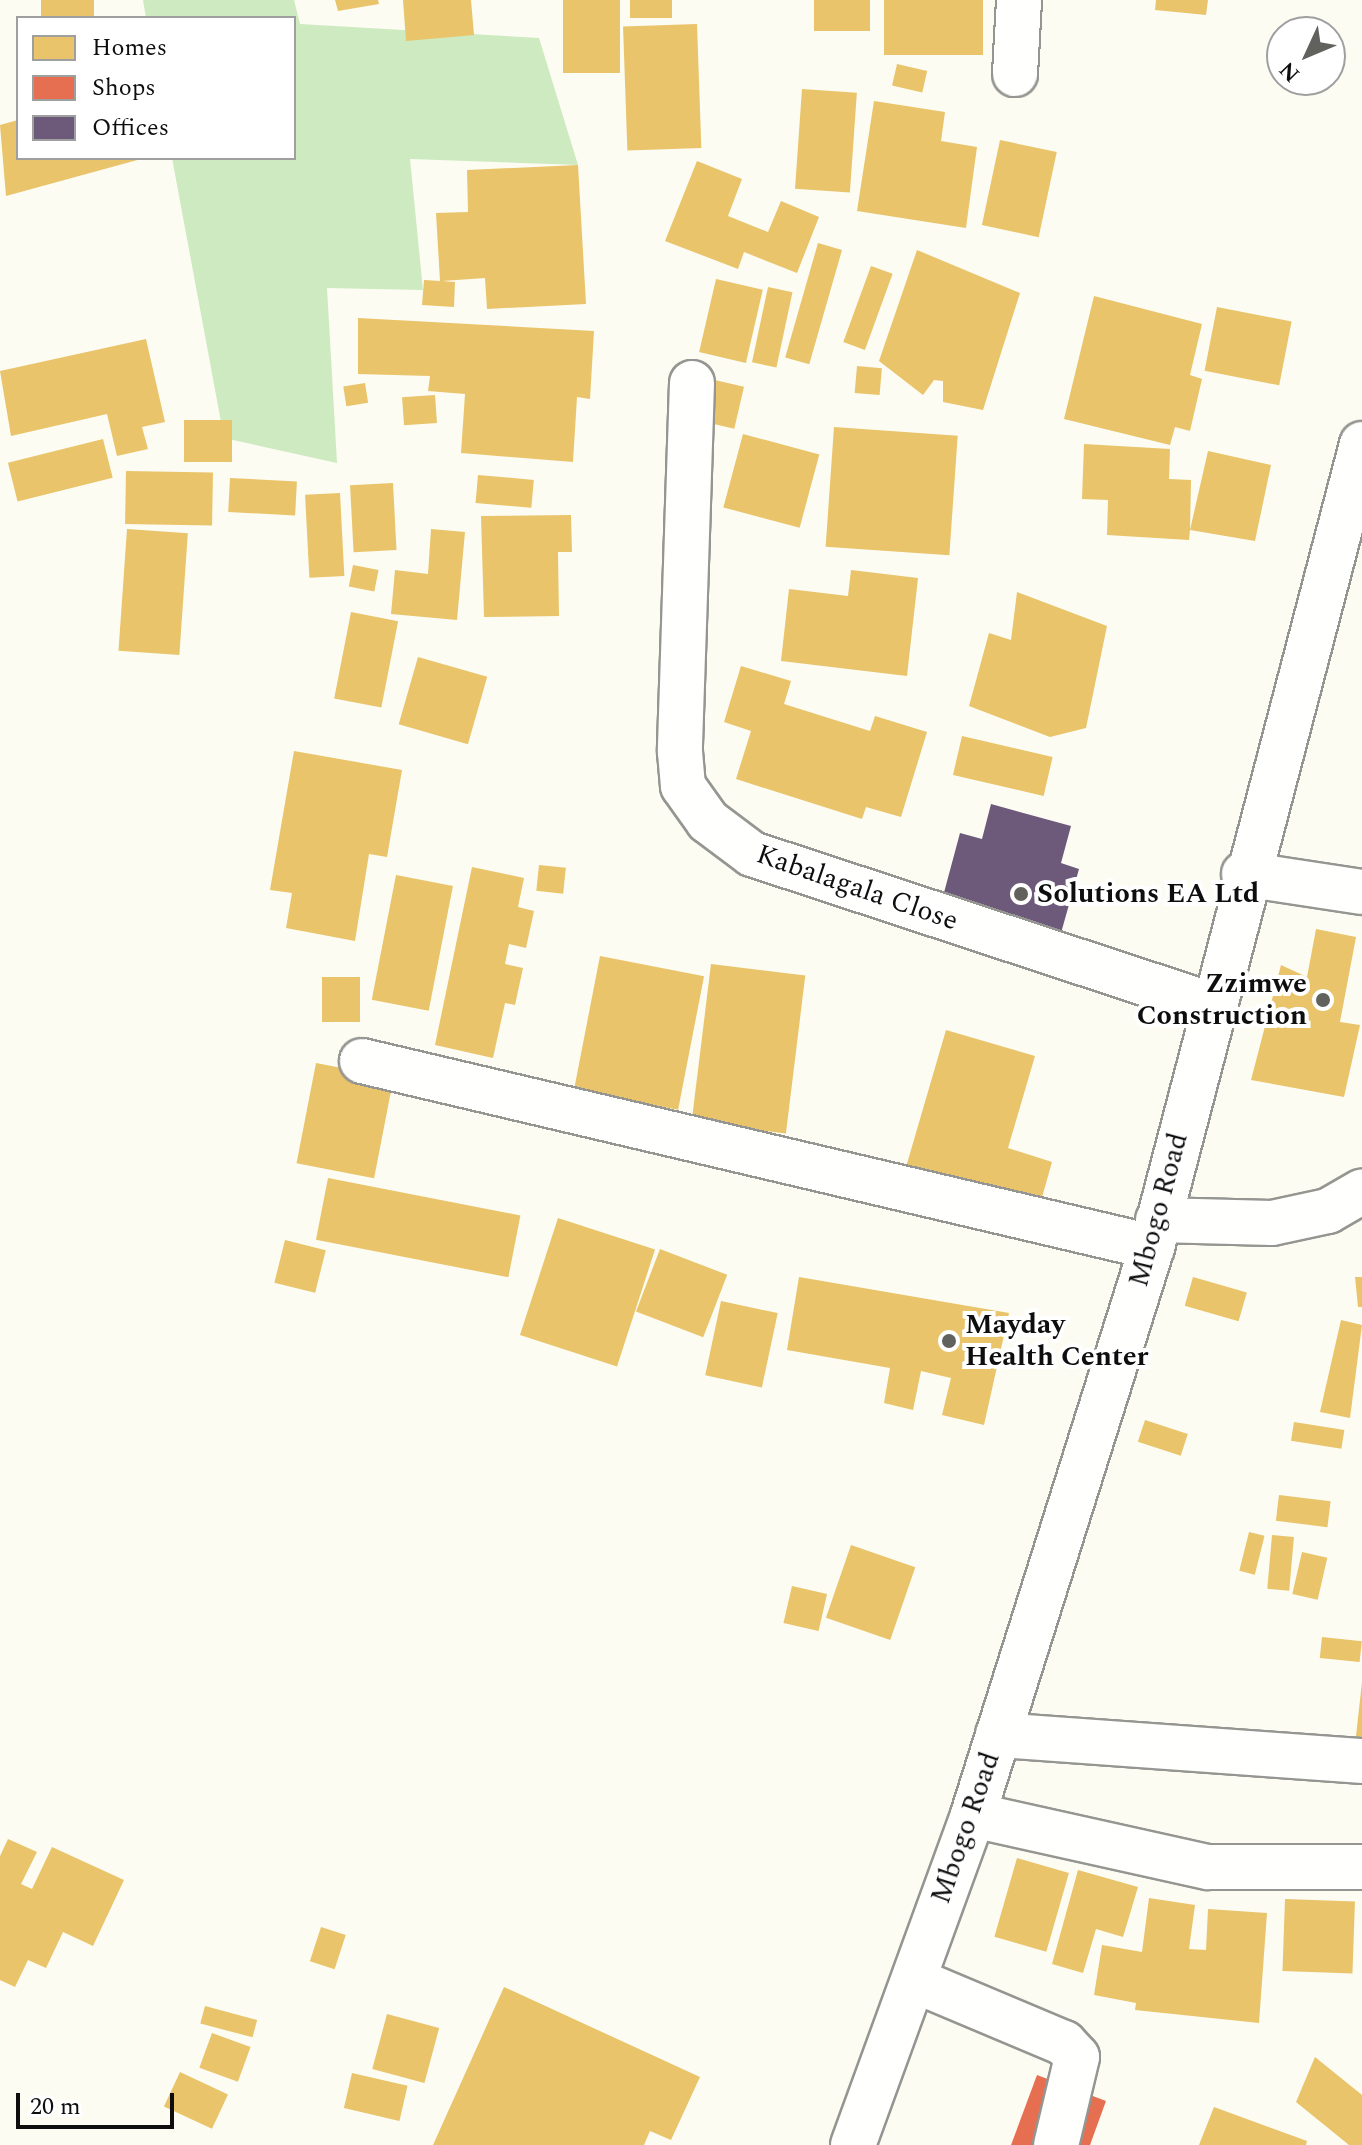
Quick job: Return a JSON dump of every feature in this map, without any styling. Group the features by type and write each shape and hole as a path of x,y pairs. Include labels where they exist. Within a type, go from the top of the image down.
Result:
{"street":[{"path":"1015,74 1019,0"},
{"name":"Kabalagala Close","path":"692,383 680,752 683,786 708,821 752,854 1210,1005"},
{"name":"Mbogo Road","path":"853,2145 973,1815 1155,1233 1244,874 1362,444"},
{"path":"1244,874 1362,892"},
{"path":"362,1061 1155,1233 1272,1223 1328,1211 1362,1191"},
{"path":"998,1735 1362,1761"},
{"path":"973,1815 1208,1867 1362,1867"},
{"path":"914,1980 1064,2043 1077,2057 1056,2145"}],"green space":[{"path":"143,0 294,0 300,24 539,38 578,165 410,159 423,290 327,288 337,463 224,438 172,160 296,160 296,16 146,16"}],"building: Homes":[{"path":"41,0 94,0 94,16 41,16"},
{"path":"335,0 378,0 379,4 338,11"},
{"path":"403,0 471,0 474,35 406,41"},
{"path":"563,0 620,0 620,73 563,73"},
{"path":"630,0 672,0 672,18 630,18"},
{"path":"814,0 870,0 870,31 814,31"},
{"path":"884,0 983,0 983,55 884,55"},
{"path":"1156,0 1208,0 1206,15 1155,10"},
{"path":"697,24 701,148 627,151 623,27"},
{"path":"897,64 927,71 922,92 892,85"},
{"path":"802,89 857,93 850,193 795,189"},
{"path":"874,101 945,112 941,141 977,147 966,228 857,211"},
{"path":"16,121 16,160 137,160 6,196 0,125"},
{"path":"1000,140 1057,152 1039,237 982,225"},
{"path":"697,161 742,179 728,216 768,232 781,201 819,217 797,273 744,252 738,269 665,241"},
{"path":"578,165 586,304 487,309 485,278 442,281 455,282 454,307 422,305 424,280 440,281 436,213 468,212 467,170"},
{"path":"818,243 842,250 809,364 785,357"},
{"path":"917,250 1020,293 983,410 943,402 943,381 934,380 923,395 879,361"},
{"path":"871,266 893,274 865,350 843,342"},
{"path":"716,279 763,290 746,363 699,352"},
{"path":"768,287 792,292 776,368 752,362"},
{"path":"1094,296 1202,324 1190,375 1202,379 1190,431 1175,427 1170,445 1064,419"},
{"path":"1217,307 1292,322 1279,385 1205,371"},
{"path":"358,318 594,331 590,399 577,397 573,462 461,453 465,394 428,391 430,376 358,374"},
{"path":"146,339 165,422 142,427 148,449 117,456 107,414 11,436 0,371"},
{"path":"857,366 882,368 880,395 855,393"},
{"path":"706,378 744,387 734,429 696,420"},
{"path":"365,383 368,403 346,406 343,386"},
{"path":"435,395 437,423 404,425 402,397"},
{"path":"184,420 232,420 232,462 184,462"},
{"path":"834,427 958,436 949,555 826,547"},
{"path":"743,434 819,454 800,528 723,507"},
{"path":"103,439 113,478 18,502 8,463"},
{"path":"1084,444 1170,449 1169,479 1191,480 1189,540 1107,535 1108,500 1082,499"},
{"path":"1208,451 1271,465 1255,541 1190,530"},
{"path":"126,471 213,473 212,526 125,524"},
{"path":"478,475 534,480 531,508 476,503"},
{"path":"230,478 297,482 295,515 228,512"},
{"path":"393,483 397,550 354,552 350,485"},
{"path":"340,493 344,576 309,578 305,495"},
{"path":"571,515 572,552 558,552 559,616 484,617 481,516"},
{"path":"127,529 188,533 179,655 118,651"},
{"path":"431,529 465,532 457,620 391,614 395,570 428,574"},
{"path":"353,565 379,570 374,592 349,587"},
{"path":"851,570 918,578 907,676 781,661 789,589 848,596"},
{"path":"1017,592 1107,626 1086,728 1050,737 969,706 989,633 1011,640"},
{"path":"351,612 398,621 381,708 334,698"},
{"path":"418,657 487,677 468,744 399,724"},
{"path":"741,666 791,681 784,704 870,731 875,716 927,732 901,817 866,807 862,819 736,779 751,731 724,722"},
{"path":"962,736 1053,757 1044,796 953,775"},
{"path":"294,751 402,770 387,857 369,854 355,941 286,928 292,893 270,890"},
{"path":"539,865 566,868 563,894 536,891"},
{"path":"472,867 524,878 518,907 534,911 526,948 509,944 505,964 523,968 515,1005 505,1003 493,1058 435,1045"},
{"path":"396,875 453,886 429,1011 372,1000"},
{"path":"1316,929 1356,937 1340,1022 1360,1025 1344,1097 1251,1080 1281,965 1307,977"},
{"path":"600,956 704,976 678,1110 574,1090"},
{"path":"711,964 805,976 786,1133 692,1122"},
{"path":"322,977 360,977 360,1022 322,1022"},
{"path":"946,1030 1035,1056 1008,1148 1052,1162 1039,1208 906,1167"},
{"path":"316,1063 394,1078 374,1178 297,1163"},
{"path":"328,1178 520,1215 508,1277 316,1240"},
{"path":"558,1218 655,1250 617,1366 520,1335"},
{"path":"285,1240 326,1250 315,1293 274,1283"},
{"path":"660,1249 727,1275 703,1337 636,1312"},
{"path":"799,1277 1009,1313 984,1425 942,1415 951,1378 921,1371 913,1410 884,1403 890,1368 787,1350"},
{"path":"1193,1277 1247,1292 1239,1321 1185,1306"},
{"path":"1355,1277 1362,1277 1362,1307 1358,1307"},
{"path":"721,1301 778,1313 762,1387 705,1375"},
{"path":"1341,1320 1362,1325 1350,1418 1320,1412"},
{"path":"1145,1420 1188,1434 1181,1456 1138,1442"},
{"path":"1294,1422 1344,1430 1341,1449 1291,1441"},
{"path":"1279,1495 1331,1501 1327,1527 1276,1521"},
{"path":"1249,1532 1265,1536 1255,1575 1239,1571"},
{"path":"1272,1535 1294,1537 1289,1591 1267,1589"},
{"path":"851,1545 915,1567 890,1640 826,1618"},
{"path":"1302,1552 1327,1558 1318,1600 1292,1594"},
{"path":"792,1586 827,1594 819,1631 783,1623"},
{"path":"1322,1637 1362,1641 1360,1662 1320,1658"},
{"path":"1362,1682 1362,1755 1354,1754"},
{"path":"8,1839 37,1852 21,1884 32,1889 52,1847 124,1880 93,1946 63,1932 46,1968 28,1960 15,1987 0,1980 0,1856"},
{"path":"1017,1858 1069,1873 1046,1952 994,1937"},
{"path":"1078,1870 1138,1887 1123,1937 1096,1929 1083,1973 1052,1964"},
{"path":"1149,1898 1195,1905 1189,1949 1206,1950 1208,1909 1267,1913 1259,2023 1135,2010 1136,2003 1094,1995 1102,1945 1142,1952"},
{"path":"1285,1899 1355,1901 1352,1973 1282,1971"},
{"path":"321,1927 346,1935 335,1969 310,1961"},
{"path":"504,1987 700,2077 671,2140 650,2131 644,2145 433,2145"},
{"path":"205,2006 257,2020 253,2037 200,2023"},
{"path":"387,2014 439,2028 424,2083 372,2069"},
{"path":"212,2033 251,2047 238,2082 199,2068"},
{"path":"1315,2057 1362,2095 1362,2145 1349,2145 1296,2102"},
{"path":"180,2072 228,2094 212,2129 164,2106"},
{"path":"352,2073 408,2086 399,2121 344,2108"},
{"path":"1214,2107 1307,2141 1306,2145 1199,2145"}],"building: Shops":[{"path":"1037,2075 1106,2101 1090,2145 1011,2145"}],"building: Offices":[{"path":"991,804 1071,826 1061,863 1079,869 1061,933 942,900 960,833 982,839"}],"place":[{"name":"Solutions EA Ltd","path":"1021,894"},
{"name":"Zzimwe Construction","path":"1323,1000"},
{"name":"Mayday Health Center","path":"949,1341"}]}
